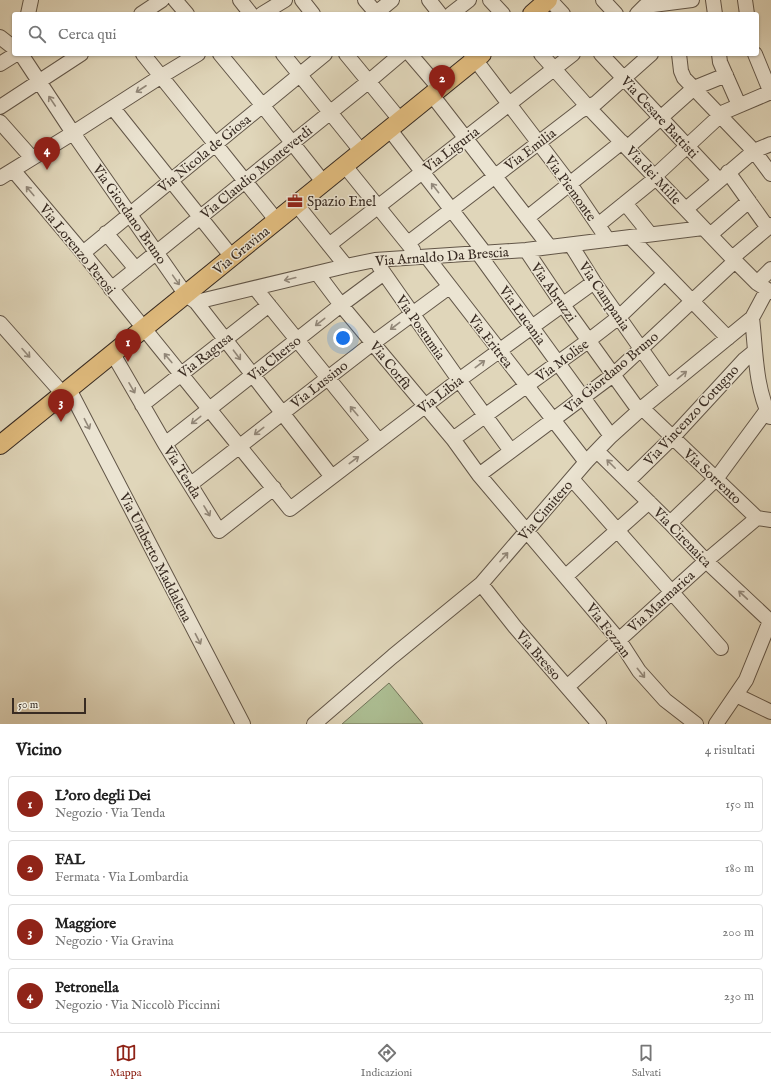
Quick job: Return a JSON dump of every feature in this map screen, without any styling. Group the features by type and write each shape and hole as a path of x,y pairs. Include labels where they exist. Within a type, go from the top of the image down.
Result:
{"main road":[{"path":"534,12 549,0"},
{"name":"Via Gravina","path":"0,445 144,329 191,298 232,257 436,92 476,56"}],"street":[{"path":"28,12 31,0"},
{"path":"144,12 162,0"},
{"path":"175,0 185,12"},
{"path":"240,0 249,12"},
{"path":"265,12 285,0"},
{"path":"302,0 311,12"},
{"path":"365,0 374,12"},
{"path":"378,12 392,0"},
{"path":"429,0 438,12"},
{"path":"454,12 469,0"},
{"path":"490,0 501,12"},
{"path":"549,0 561,12"},
{"path":"603,0 614,12"},
{"path":"639,12 646,6 666,6 692,0"},
{"path":"713,0 715,12"},
{"path":"745,0 747,12"},
{"path":"0,37 12,46"},
{"path":"0,64 13,56"},
{"name":"Via Giordano Bruno","path":"22,56 73,133 157,253 332,477"},
{"path":"0,107 78,56"},
{"path":"144,56 277,221"},
{"path":"0,178 195,56"},
{"path":"222,56 264,106 324,183"},
{"path":"285,56 362,152"},
{"name":"Via Nicola de Giosa","path":"83,253 170,180 264,106 323,56"},
{"name":"Via Lucania","path":"348,56 368,82 422,171 452,209 532,328 611,436"},
{"name":"Via Claudio Monteverdi","path":"111,289 399,56"},
{"path":"411,56 466,139 549,246"},
{"name":"Via Piemonte","path":"476,56 509,105 570,184 608,240"},
{"name":"Via dei Mille","path":"543,56 588,107 625,144 707,232 765,288"},
{"name":"Via Liguria","path":"329,245 571,56"},
{"name":"Via Cesare Battisti","path":"602,56 687,146 724,176 769,226"},
{"name":"Via Emilia","path":"408,243 580,111 596,103 649,56"},
{"path":"679,56 682,75 754,151 771,174"},
{"path":"719,56 720,62 739,105"},
{"path":"598,225 655,177 720,115 728,109 771,92 756,56"},
{"path":"527,218 570,184 661,117 694,88 726,75"},
{"path":"112,108 232,257"},
{"path":"0,122 32,158"},
{"path":"686,209 754,151 771,144"},
{"name":"Via Eritrea","path":"345,166 408,243 449,287 586,462"},
{"name":"Via Lorenzo Perosi","path":"13,170 83,253 290,509"},
{"path":"707,232 748,201"},
{"path":"625,203 650,234"},
{"path":"298,205 346,266"},
{"name":"Via Giordano Bruno","path":"479,474 553,421 613,375 642,349 769,226"},
{"name":"Via Arnaldo Da Brescia","path":"191,298 255,288 375,260 526,250 650,234 707,232"},
{"path":"106,233 136,269"},
{"path":"630,236 728,338"},
{"name":"Via Campania","path":"571,244 594,282 668,387"},
{"name":"Via Abruzzi","path":"526,250 563,305 635,405 642,408"},
{"name":"Via Postumia","path":"375,260 511,451"},
{"name":"Via Cimitero","path":"314,724 393,656 481,584 586,462 611,436 642,408 752,318 765,288 771,269"},
{"name":"Via Corfù","path":"317,273 341,305 373,342 526,531"},
{"name":"Via Cherso","path":"165,444 210,410 296,340 384,273"},
{"name":"Via Molise","path":"452,439 527,386 619,316 665,273"},
{"name":"Via Libia","path":"290,509 424,406 594,282"},
{"name":"Via Lussino","path":"191,484 373,342 449,287"},
{"path":"255,288 379,441"},
{"name":"Via Ragusa","path":"142,405 269,305"},
{"path":"670,523 716,479 769,415 763,401 757,372 752,318"},
{"name":"Via Umberto Maddalena","path":"0,324 66,392 243,724"},
{"name":"Via Vincenzo Cotugno","path":"628,481 672,438 744,360 755,351"},
{"name":"Via Tenda","path":"113,354 165,444 219,531 274,488"},
{"name":"Via Sorrento","path":"642,408 716,479 764,519"},
{"name":"Via Cirenaica","path":"597,450 706,560 770,621"},
{"path":"572,479 721,648"},
{"path":"566,576 650,502"},
{"name":"Via Marmarica","path":"567,687 706,560 764,519"},
{"name":"Via Fezzan","path":"526,531 566,576 619,640 639,671 665,700 696,724"},
{"name":"Via Bresso","path":"481,584 515,627 599,724"},
{"path":"716,724 746,680 770,621"},
{"path":"736,695 771,712"}],"green space":[{"path":"389,683 423,724 342,724"}],"place":[{"name":"FAL","path":"442,98"},
{"name":"Petronella","path":"47,170"},
{"name":"Spazio Enel","path":"295,201"},
{"name":"L'oro degli Dei","path":"128,362"},
{"name":"Maggiore","path":"61,422"}]}
